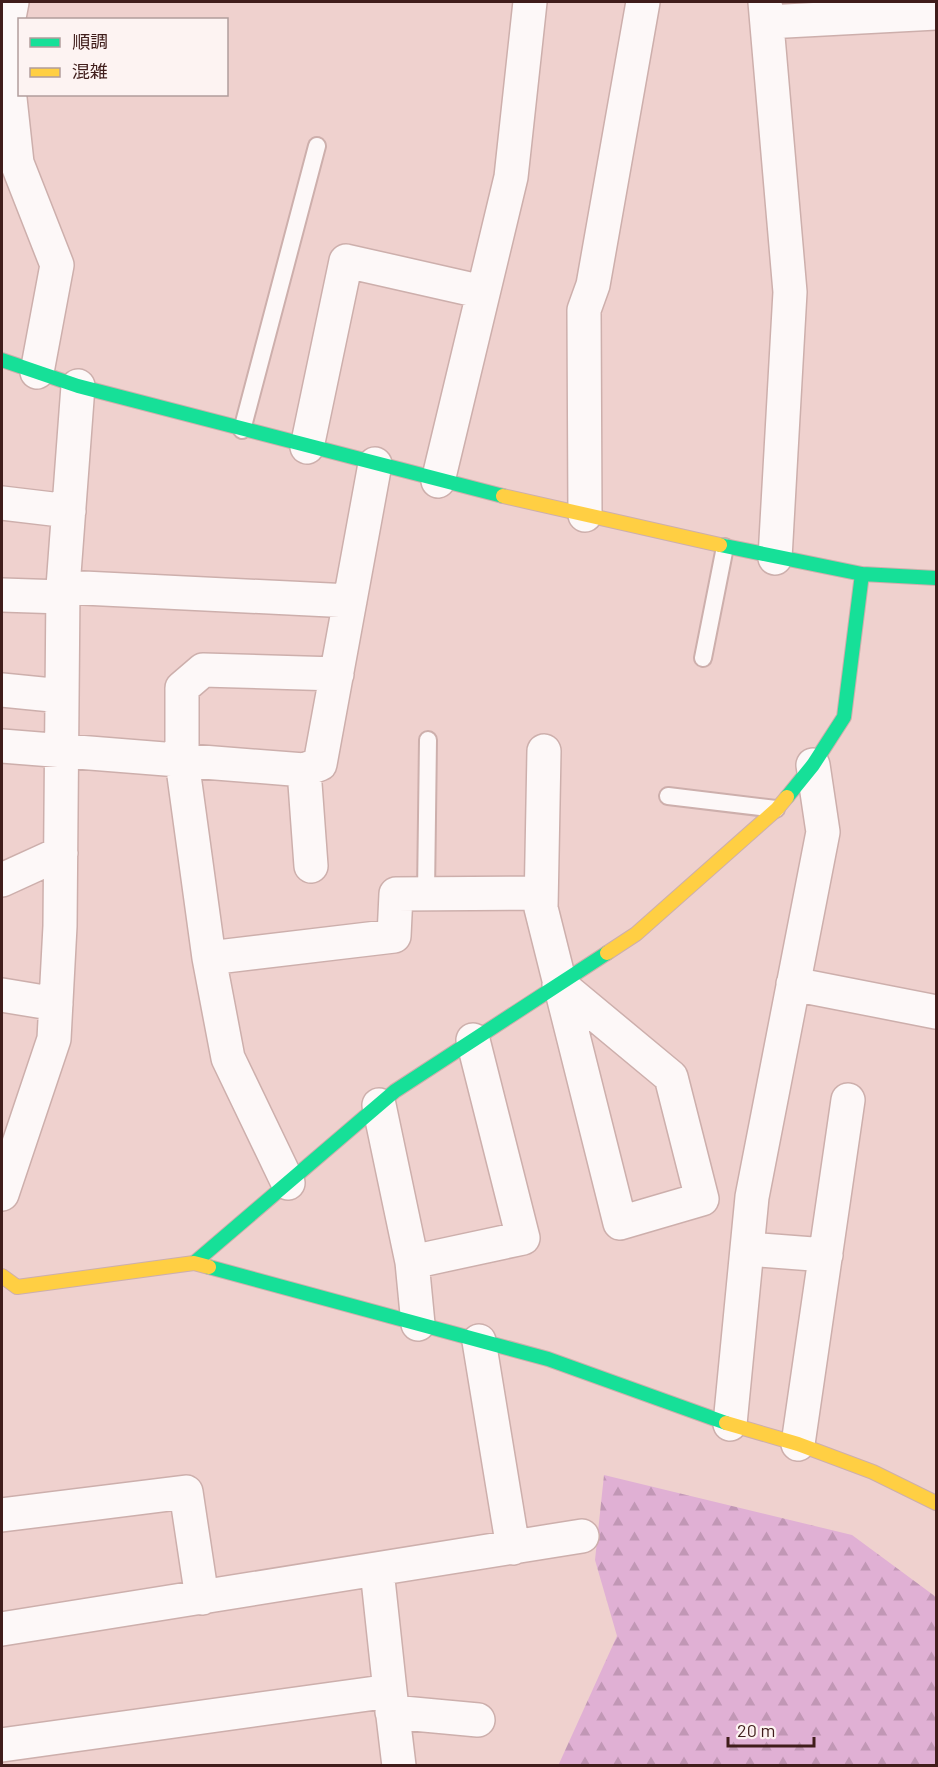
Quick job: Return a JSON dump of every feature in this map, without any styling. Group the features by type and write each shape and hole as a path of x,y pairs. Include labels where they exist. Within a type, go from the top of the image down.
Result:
{"street":[{"path":"438,481 511,177 530,2"},
{"path":"585,514 584,310 593,285 643,2"},
{"path":"775,558 790,292 766,12 936,13"},
{"path":"7,20 4,43 17,163 57,265 37,372"},
{"path":"307,447 346,261 483,292"},
{"path":"2,360 78,386 438,481 775,558 862,574 936,578"},
{"path":"2,1194 54,1039 61,853 63,592 78,386"},
{"path":"2,746 304,770 320,764 375,464"},
{"path":"2,503 69,511"},
{"path":"194,1263 395,1091 636,934 777,809 813,765 844,717 862,574"},
{"path":"2,595 63,592 350,601"},
{"path":"288,1183 228,1058 209,958 182,761 182,688 203,670 337,674"},
{"path":"2,690 62,696"},
{"path":"544,751 541,908 559,984 620,1223 702,1199 671,1077 559,984"},
{"path":"730,1424 752,1197 823,832 813,765"},
{"path":"304,770 311,866"},
{"path":"2,880 61,853"},
{"path":"209,958 393,936 396,894 541,893"},
{"path":"793,984 936,1012"},
{"path":"2,995 56,1004"},
{"path":"411,1262 523,1238 473,1040"},
{"path":"798,1444 848,1100"},
{"path":"380,1105 411,1262 418,1324"},
{"path":"747,1249 825,1255"},
{"path":"7,1287 194,1263 548,1359 730,1424 798,1444 873,1472 936,1503"},
{"path":"479,1341 513,1548"},
{"path":"2,1515 186,1492 202,1598"},
{"path":"2,1629 582,1536"},
{"path":"377,1570 399,1766"},
{"path":"2,1745 391,1702 478,1720"}],"lane":[{"path":"242,430 317,146"},
{"path":"703,658 725,547"},
{"path":"426,893 428,740"},
{"path":"668,796 777,809"}],"green space":[{"path":"604,1475 852,1535 936,1597 936,1765 558,1766 617,1636 595,1560"}],"traffic: fast":[{"path":"2,360 78,386 503,496"},
{"path":"720,545 862,574 936,578"},
{"path":"787,797 813,765 844,717 862,574"},
{"path":"194,1263 395,1091 607,953"},
{"path":"209,1267 548,1359 726,1423"}],"traffic: slow":[{"path":"503,496 720,545"},
{"path":"607,953 636,934 777,809 787,797"},
{"path":"2,1276 17,1287 194,1263 209,1267"},
{"path":"726,1423 798,1444 873,1472 936,1503"}]}
